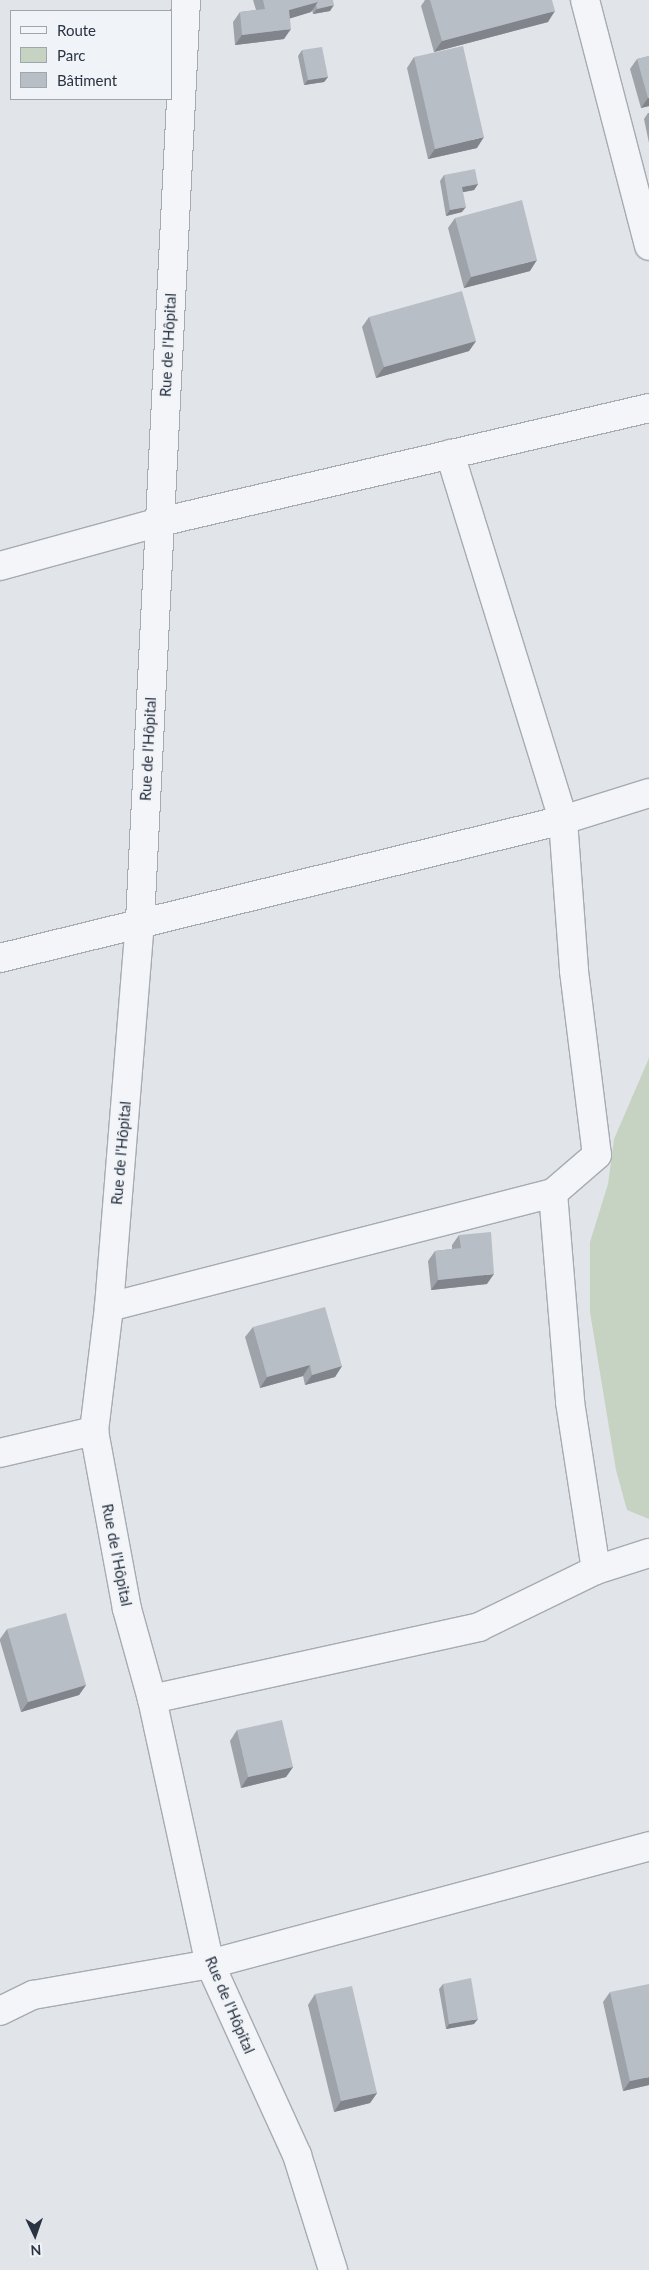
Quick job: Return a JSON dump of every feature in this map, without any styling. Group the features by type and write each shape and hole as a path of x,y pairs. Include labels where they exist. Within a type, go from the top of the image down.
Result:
{"street":[{"name":"Rue de l'Hôpital","path":"186,0 140,921 109,1307 94,1431 127,1609 152,1699 210,1964 297,2155 333,2270"},
{"path":"584,0 649,246"},
{"path":"0,566 160,522 649,408"},
{"path":"109,1307 553,1193 597,1155 574,971 563,820 450,454"},
{"path":"0,958 140,921 563,820 649,793"},
{"path":"553,1193 570,1402 596,1570"},
{"path":"0,1453 94,1431"},
{"path":"152,1699 479,1627 596,1570 649,1553"},
{"path":"0,1993 33,1995 210,1964 649,1846"},
{"path":"0,2011 33,1995"}],"green space":[{"path":"649,1058 649,1519 627,1510 616,1470 590,1312 590,1242 608,1184 614,1139"}],"building":[{"path":"263,0 317,0 318,2 289,10 291,29 242,35 240,12 265,9"},
{"path":"317,0 333,0 334,5 317,9"},
{"path":"430,0 552,0 555,11 442,41"},
{"path":"463,46 484,137 435,149 414,57"},
{"path":"322,47 328,77 308,80 302,50"},
{"path":"649,56 649,98 648,98 637,59"},
{"path":"475,169 478,184 462,187 466,207 450,210 444,175"},
{"path":"522,200 537,260 471,277 455,218"},
{"path":"462,291 476,341 384,367 369,317"},
{"path":"491,1232 494,1274 438,1280 435,1251 461,1248 459,1235"},
{"path":"325,1307 342,1366 312,1375 310,1365 267,1377 253,1327"},
{"path":"66,1613 86,1685 28,1702 7,1629"},
{"path":"282,1720 293,1767 248,1777 237,1730"},
{"path":"471,1978 478,2019 449,2024 443,1984"},
{"path":"649,1984 649,2077 630,2081 610,1992"},
{"path":"352,1986 377,2093 341,2101 315,1994"}]}
